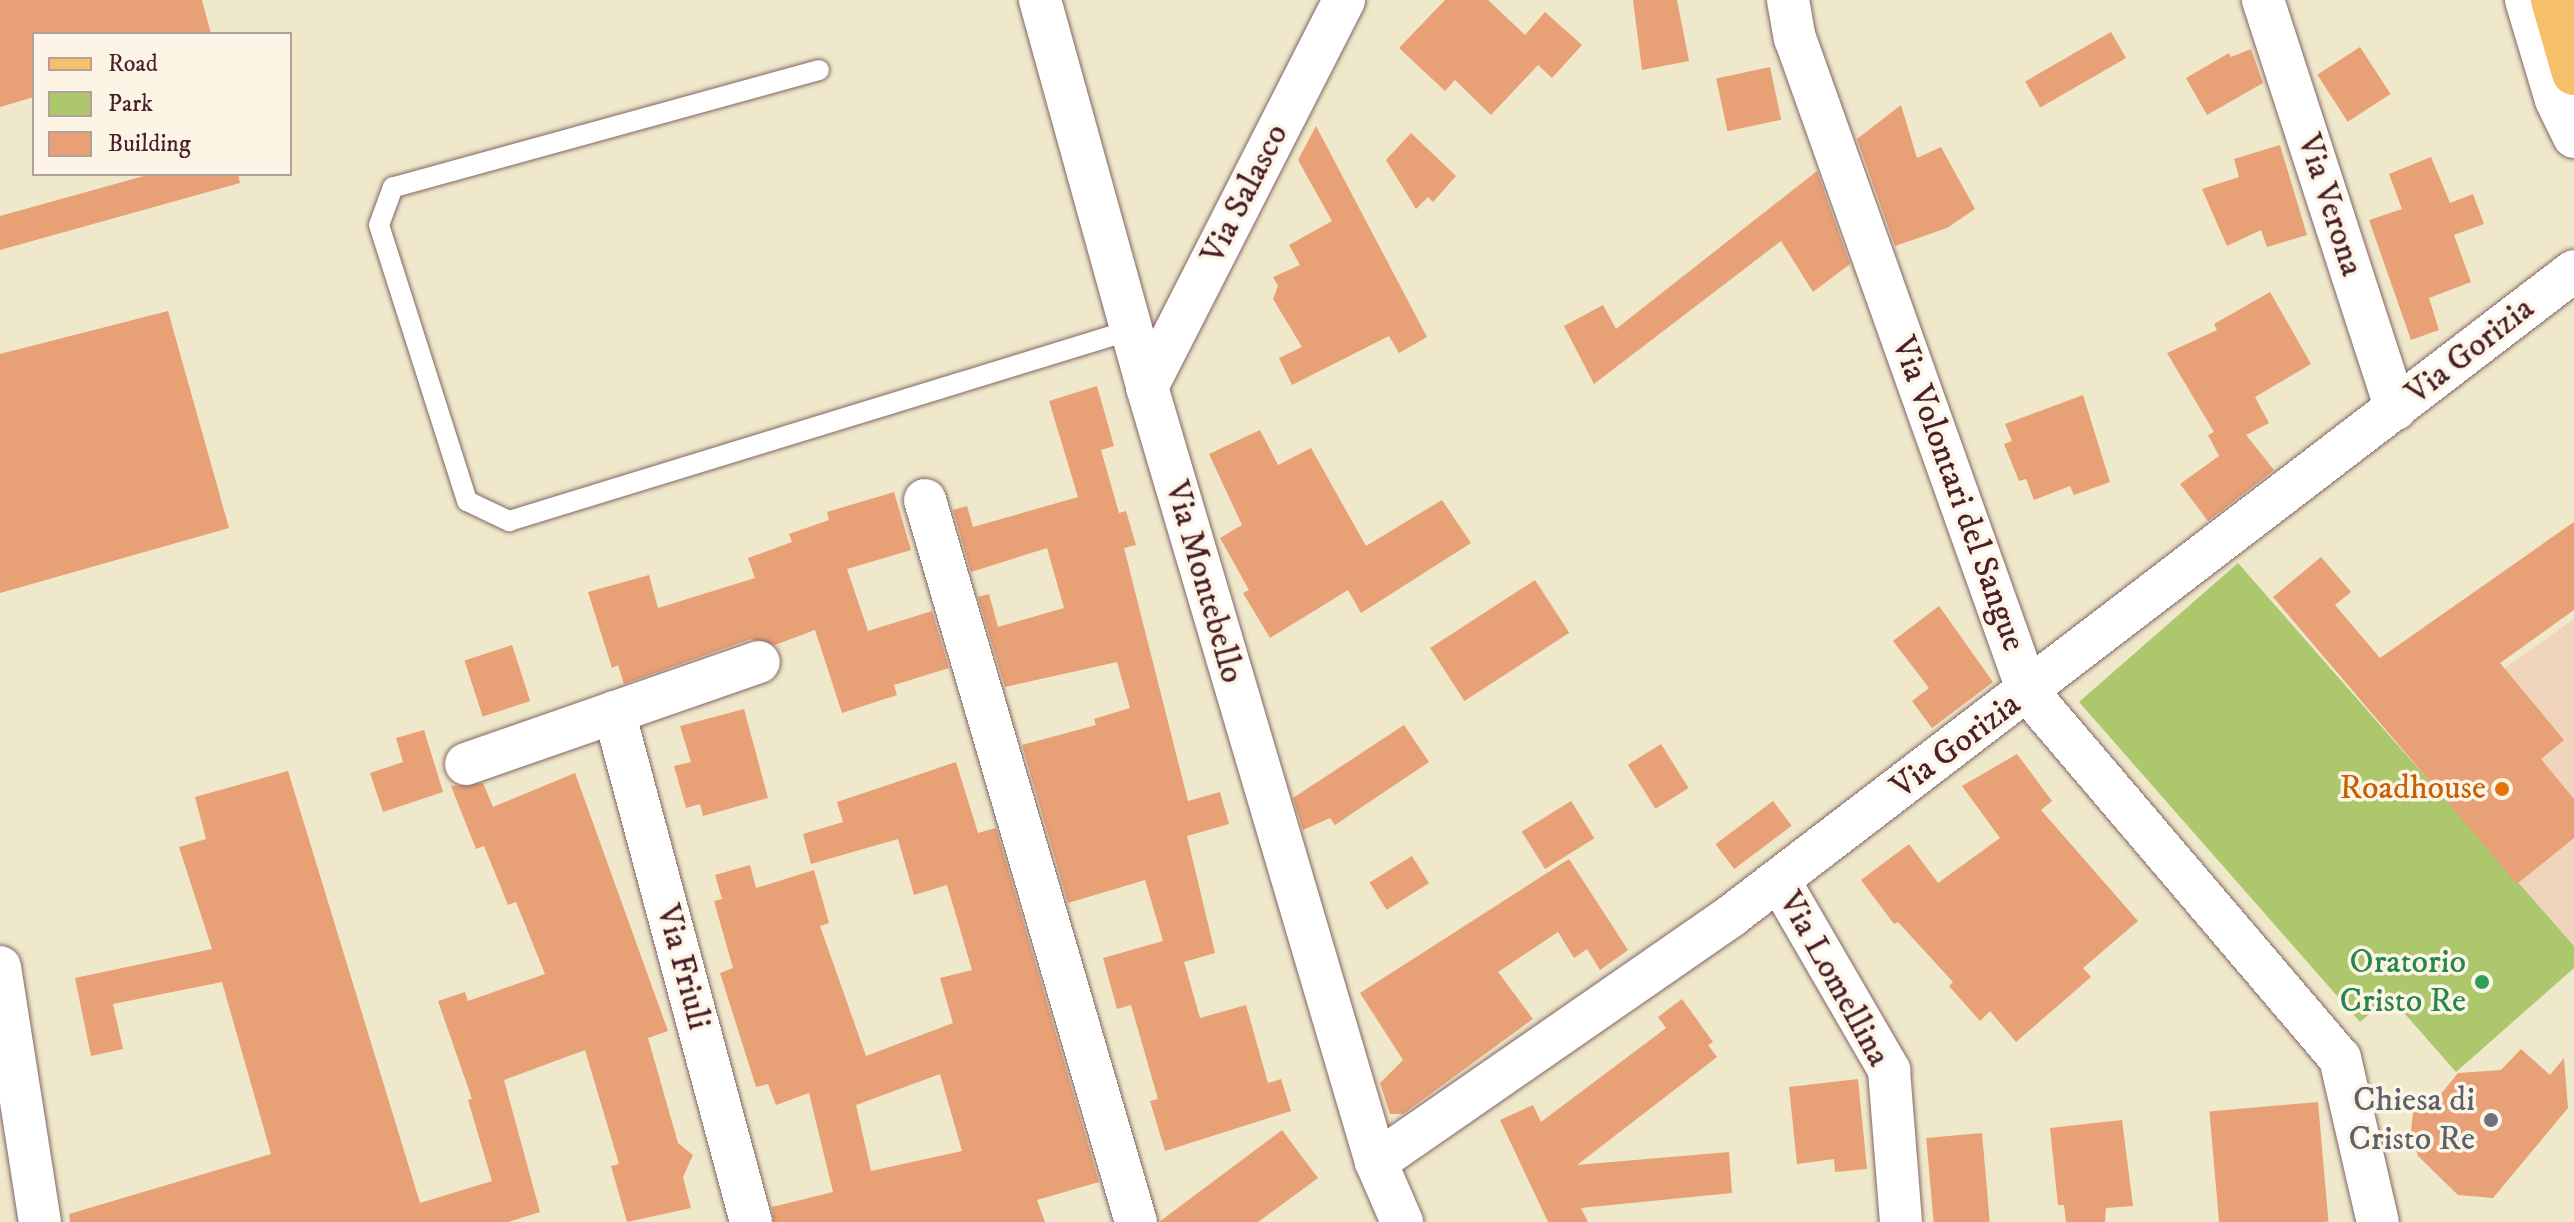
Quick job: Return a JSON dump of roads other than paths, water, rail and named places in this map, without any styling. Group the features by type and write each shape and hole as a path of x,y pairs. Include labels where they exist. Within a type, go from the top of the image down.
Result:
{"main road":[{"path":"2553,0 2574,73"}],"street":[{"name":"Via Montebello","path":"1040,0 1147,387 1376,1162"},
{"name":"Via Salasco","path":"1147,387 1344,0"},
{"name":"Via Volontari del Sangue","path":"1788,0 1795,38 2028,692 2340,1058 2378,1222"},
{"name":"Via Verona","path":"2263,0 2396,409"},
{"path":"2526,0 2556,100 2574,137"},
{"name":"Via Gorizia","path":"1376,1162 1779,880 2574,271"},
{"path":"925,500 1136,1222"},
{"path":"466,764 759,662"},
{"name":"Via Friuli","path":"614,712 751,1222"},
{"name":"Via Lomellina","path":"1779,880 1889,1070 1901,1222"},
{"path":"2,986 40,1222"},
{"path":"1376,1162 1402,1222"}],"lane":[{"path":"819,70 393,187 379,225 467,501 509,521 1131,330"}],"place":[{"name":"Roadhouse","path":"2502,789"},
{"name":"Oratorio Cristo Re","path":"2482,982"},
{"name":"Chiesa di Cristo Re","path":"2491,1120"}]}
